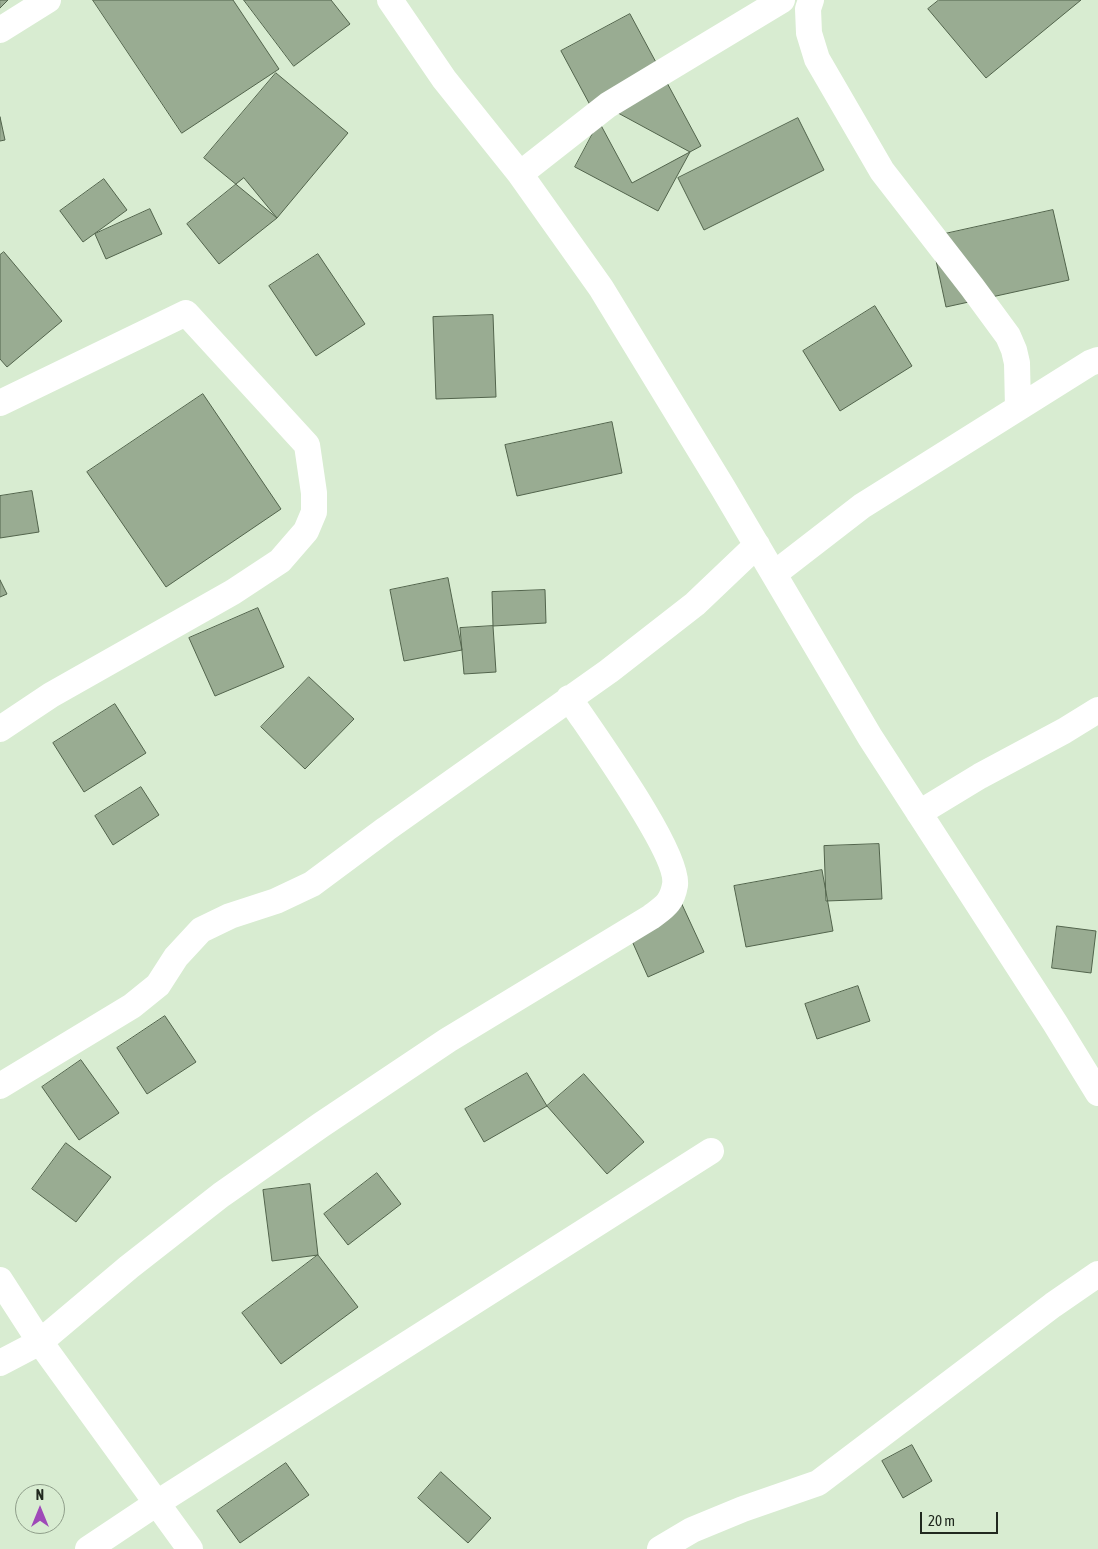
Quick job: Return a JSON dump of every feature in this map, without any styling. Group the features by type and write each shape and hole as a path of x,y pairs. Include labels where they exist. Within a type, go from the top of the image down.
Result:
{"street":[{"path":"0,30 48,0"},
{"path":"390,0 444,79 520,174 601,288 774,574 870,738 1055,1023 1098,1093"},
{"path":"520,174 608,105 782,0"},
{"path":"811,0 808,10 809,33 816,59 876,162 1008,336 1017,363 1018,408"},
{"path":"0,403 186,313 307,445 314,493 314,512 306,531 280,561 233,592 51,695 0,729"},
{"path":"774,574 862,506 1090,363 1098,360"},
{"path":"0,1086 132,1006 158,985 176,957 201,930 230,916 276,901 312,884 409,812 609,671 695,604 757,546"},
{"path":"0,1363 40,1342 128,1268 222,1196 321,1125 448,1040 651,917 670,902 675,884 671,861 637,800 569,698"},
{"path":"919,813 980,776 1064,731 1098,710"},
{"path":"88,1549 157,1503 711,1151"},
{"path":"660,1549 692,1530 743,1509 818,1483 1053,1305 1098,1274"},
{"path":"0,1280 40,1342 190,1549"}],"building":[{"path":"0,0 8,0 0,8"},
{"path":"93,0 233,0 279,69 182,133"},
{"path":"244,0 331,0 350,24 294,66"},
{"path":"939,0 1081,0 986,78 928,9"},
{"path":"630,14 701,146 632,183 561,51"},
{"path":"276,73 348,133 277,218 204,158"},
{"path":"607,107 690,152 658,211 575,167"},
{"path":"0,117 5,140 0,141"},
{"path":"798,118 824,170 704,230 678,178"},
{"path":"244,178 277,218 219,264 187,224"},
{"path":"104,179 127,210 83,242 60,211"},
{"path":"150,209 162,234 106,259 95,234"},
{"path":"1053,210 1069,280 946,307 931,237"},
{"path":"4,252 62,321 7,367 0,359 0,255"},
{"path":"318,254 365,324 316,356 269,286"},
{"path":"875,306 912,366 840,411 803,351"},
{"path":"493,315 496,397 436,399 433,317"},
{"path":"203,394 281,509 166,587 87,472"},
{"path":"612,422 622,473 517,496 505,445"},
{"path":"32,491 39,532 0,538 0,496"},
{"path":"448,578 462,650 404,661 390,590"},
{"path":"0,580 7,594 0,597"},
{"path":"545,590 546,623 493,626 492,592"},
{"path":"258,608 284,667 215,696 189,638"},
{"path":"493,626 496,672 464,674 460,628"},
{"path":"309,677 354,719 305,769 261,727"},
{"path":"115,704 146,753 84,792 53,743"},
{"path":"141,787 159,815 113,845 95,816"},
{"path":"879,844 882,899 826,901 824,846"},
{"path":"822,870 833,931 746,947 734,886"},
{"path":"679,898 704,952 648,977 624,923"},
{"path":"1057,926 1096,931 1091,973 1052,968"},
{"path":"858,986 870,1021 817,1039 805,1004"},
{"path":"165,1016 196,1062 147,1094 117,1048"},
{"path":"81,1060 119,1113 79,1140 42,1087"},
{"path":"527,1073 547,1106 484,1142 465,1109"},
{"path":"584,1074 644,1142 607,1174 547,1106"},
{"path":"66,1143 111,1177 76,1222 32,1189"},
{"path":"377,1173 401,1204 348,1245 324,1214"},
{"path":"310,1184 318,1255 272,1261 263,1190"},
{"path":"318,1255 358,1307 281,1364 242,1313"},
{"path":"912,1445 932,1481 903,1498 882,1461"},
{"path":"286,1463 309,1495 240,1543 217,1511"},
{"path":"441,1472 491,1518 468,1543 418,1498"}]}
